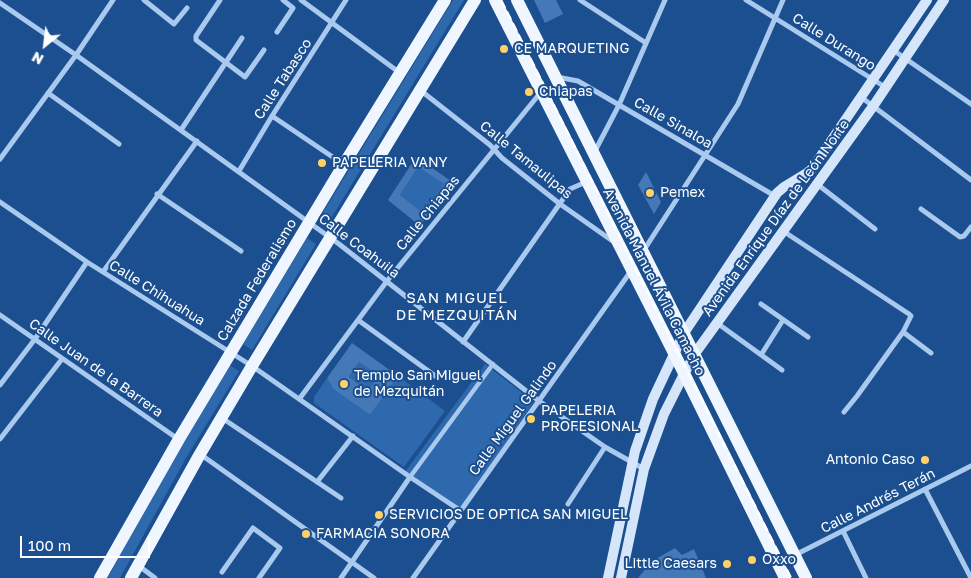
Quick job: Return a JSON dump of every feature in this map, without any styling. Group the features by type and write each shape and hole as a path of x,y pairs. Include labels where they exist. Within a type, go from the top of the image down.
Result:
{"main road":[{"name":"Calzada Federalismo","path":"100,578 230,353 445,0"},
{"path":"131,578 200,454 252,366 475,0"},
{"name":"Avenida Manuel Ávila Camacho","path":"495,0 674,353 785,578"},
{"name":"Avenida Manuel Ávila Camacho","path":"517,0 806,578"},
{"name":"Avenida Enrique Díaz de León Norte","path":"608,578 632,464 653,399 684,332 775,196 784,187 812,169 926,0"},
{"name":"Avenida Enrique Díaz de León Norte","path":"621,578 644,469 664,414 694,355 886,88 944,0"},
{"path":"569,146 585,137"}],"street":[{"path":"0,159 113,0"},
{"path":"144,0 174,24 187,8"},
{"path":"220,0 195,39 245,77 264,50"},
{"path":"277,32 293,8 283,0"},
{"path":"300,0 400,73"},
{"name":"Calle Tabasco","path":"239,172 272,116 346,0"},
{"path":"580,0 646,43"},
{"path":"593,154 619,105 665,0"},
{"name":"Calle Durango","path":"746,0 886,88"},
{"path":"643,252 738,104 783,0"},
{"name":"Calle Coahuila","path":"0,3 76,54 309,222 540,401 605,448 644,469"},
{"path":"181,130 242,38"},
{"path":"893,50 971,104"},
{"name":"Calle Sinaloa","path":"556,77 578,81 775,196"},
{"name":"Calle Tamaulipas","path":"420,90 490,145 560,204 619,245"},
{"name":"Calle Chiapas","path":"300,398 387,281 541,92"},
{"path":"48,93 119,144"},
{"path":"861,97 971,180"},
{"path":"272,116 344,164"},
{"path":"102,272 196,141"},
{"path":"464,342 570,189 586,182"},
{"path":"817,184 875,229"},
{"path":"157,194 241,251"},
{"name":"Calle Chihuahua","path":"0,202 86,262 300,398 410,477 461,510"},
{"path":"921,209 962,237 971,227"},
{"path":"783,230 910,314 910,320 902,332 844,412"},
{"path":"0,385 35,340 86,262"},
{"name":"Calle Miguel Galindo","path":"413,578 632,270"},
{"path":"761,304 808,337"},
{"name":"Calle Juan de la Barrera","path":"0,315 179,439"},
{"path":"358,320 438,378"},
{"path":"761,355 783,320"},
{"path":"717,323 782,370"},
{"path":"902,332 931,353"},
{"path":"0,440 62,359"},
{"path":"341,578 410,477 492,364"},
{"path":"222,418 341,498"},
{"path":"317,482 353,436"},
{"path":"568,504 605,448"},
{"path":"200,454 374,578"},
{"name":"Calle Andrés Terán","path":"795,556 971,466"},
{"path":"926,490 971,578"},
{"path":"222,572 253,528 280,548 258,578"},
{"path":"843,531 866,578"},
{"path":"138,566 155,578"}],"shaded area":[{"path":"453,0 464,0 330,220 322,214"},
{"path":"418,167 444,184 422,212 400,195"},
{"path":"307,238 316,244 252,350 243,344"},
{"path":"359,362 379,376 368,391 349,377"},
{"path":"485,364 534,402 460,509 405,472"},
{"path":"229,365 239,371 186,458 120,578 108,578 176,452"},
{"path":"398,376 445,411 404,467 314,403 314,397 327,378 333,389 370,415"}],"building":[{"path":"534,0 556,0 563,14 545,23"},
{"path":"416,157 454,183 420,226 388,200","holes":["418,167 444,184 422,212 400,195"]},
{"name":"Pemex","path":"646,172 661,202 654,214 638,185"},
{"name":"Templo San Miguel de Mezquitán","path":"352,343 398,376 370,415 333,389 327,378","holes":["359,362 379,376 368,391 349,377"]},
{"path":"675,548 682,555 694,549 706,578 638,578 652,561"}],"railway":[{"path":"501,0 791,578"}],"place":[{"name":"CE MARQUETING","path":"504,49"},
{"name":"Chiapas","path":"529,92"},
{"name":"PAPELERIA VANY","path":"322,163"},
{"name":"Pemex","path":"650,193"},
{"name":"Templo San Miguel de Mezquitán","path":"344,384"},
{"name":"PAPELERIA PROFESIONAL","path":"531,419"},
{"name":"Antonio Caso","path":"925,460"},
{"name":"SERVICIOS DE OPTICA SAN MIGUEL","path":"379,515"},
{"name":"FARMACIA SONORA","path":"306,534"},
{"name":"Oxxo","path":"752,560"},
{"name":"Little Caesars","path":"727,564"}],"district":[{"name":"SAN MIGUEL DE MEZQUITÁN","path":"457,306"}]}
